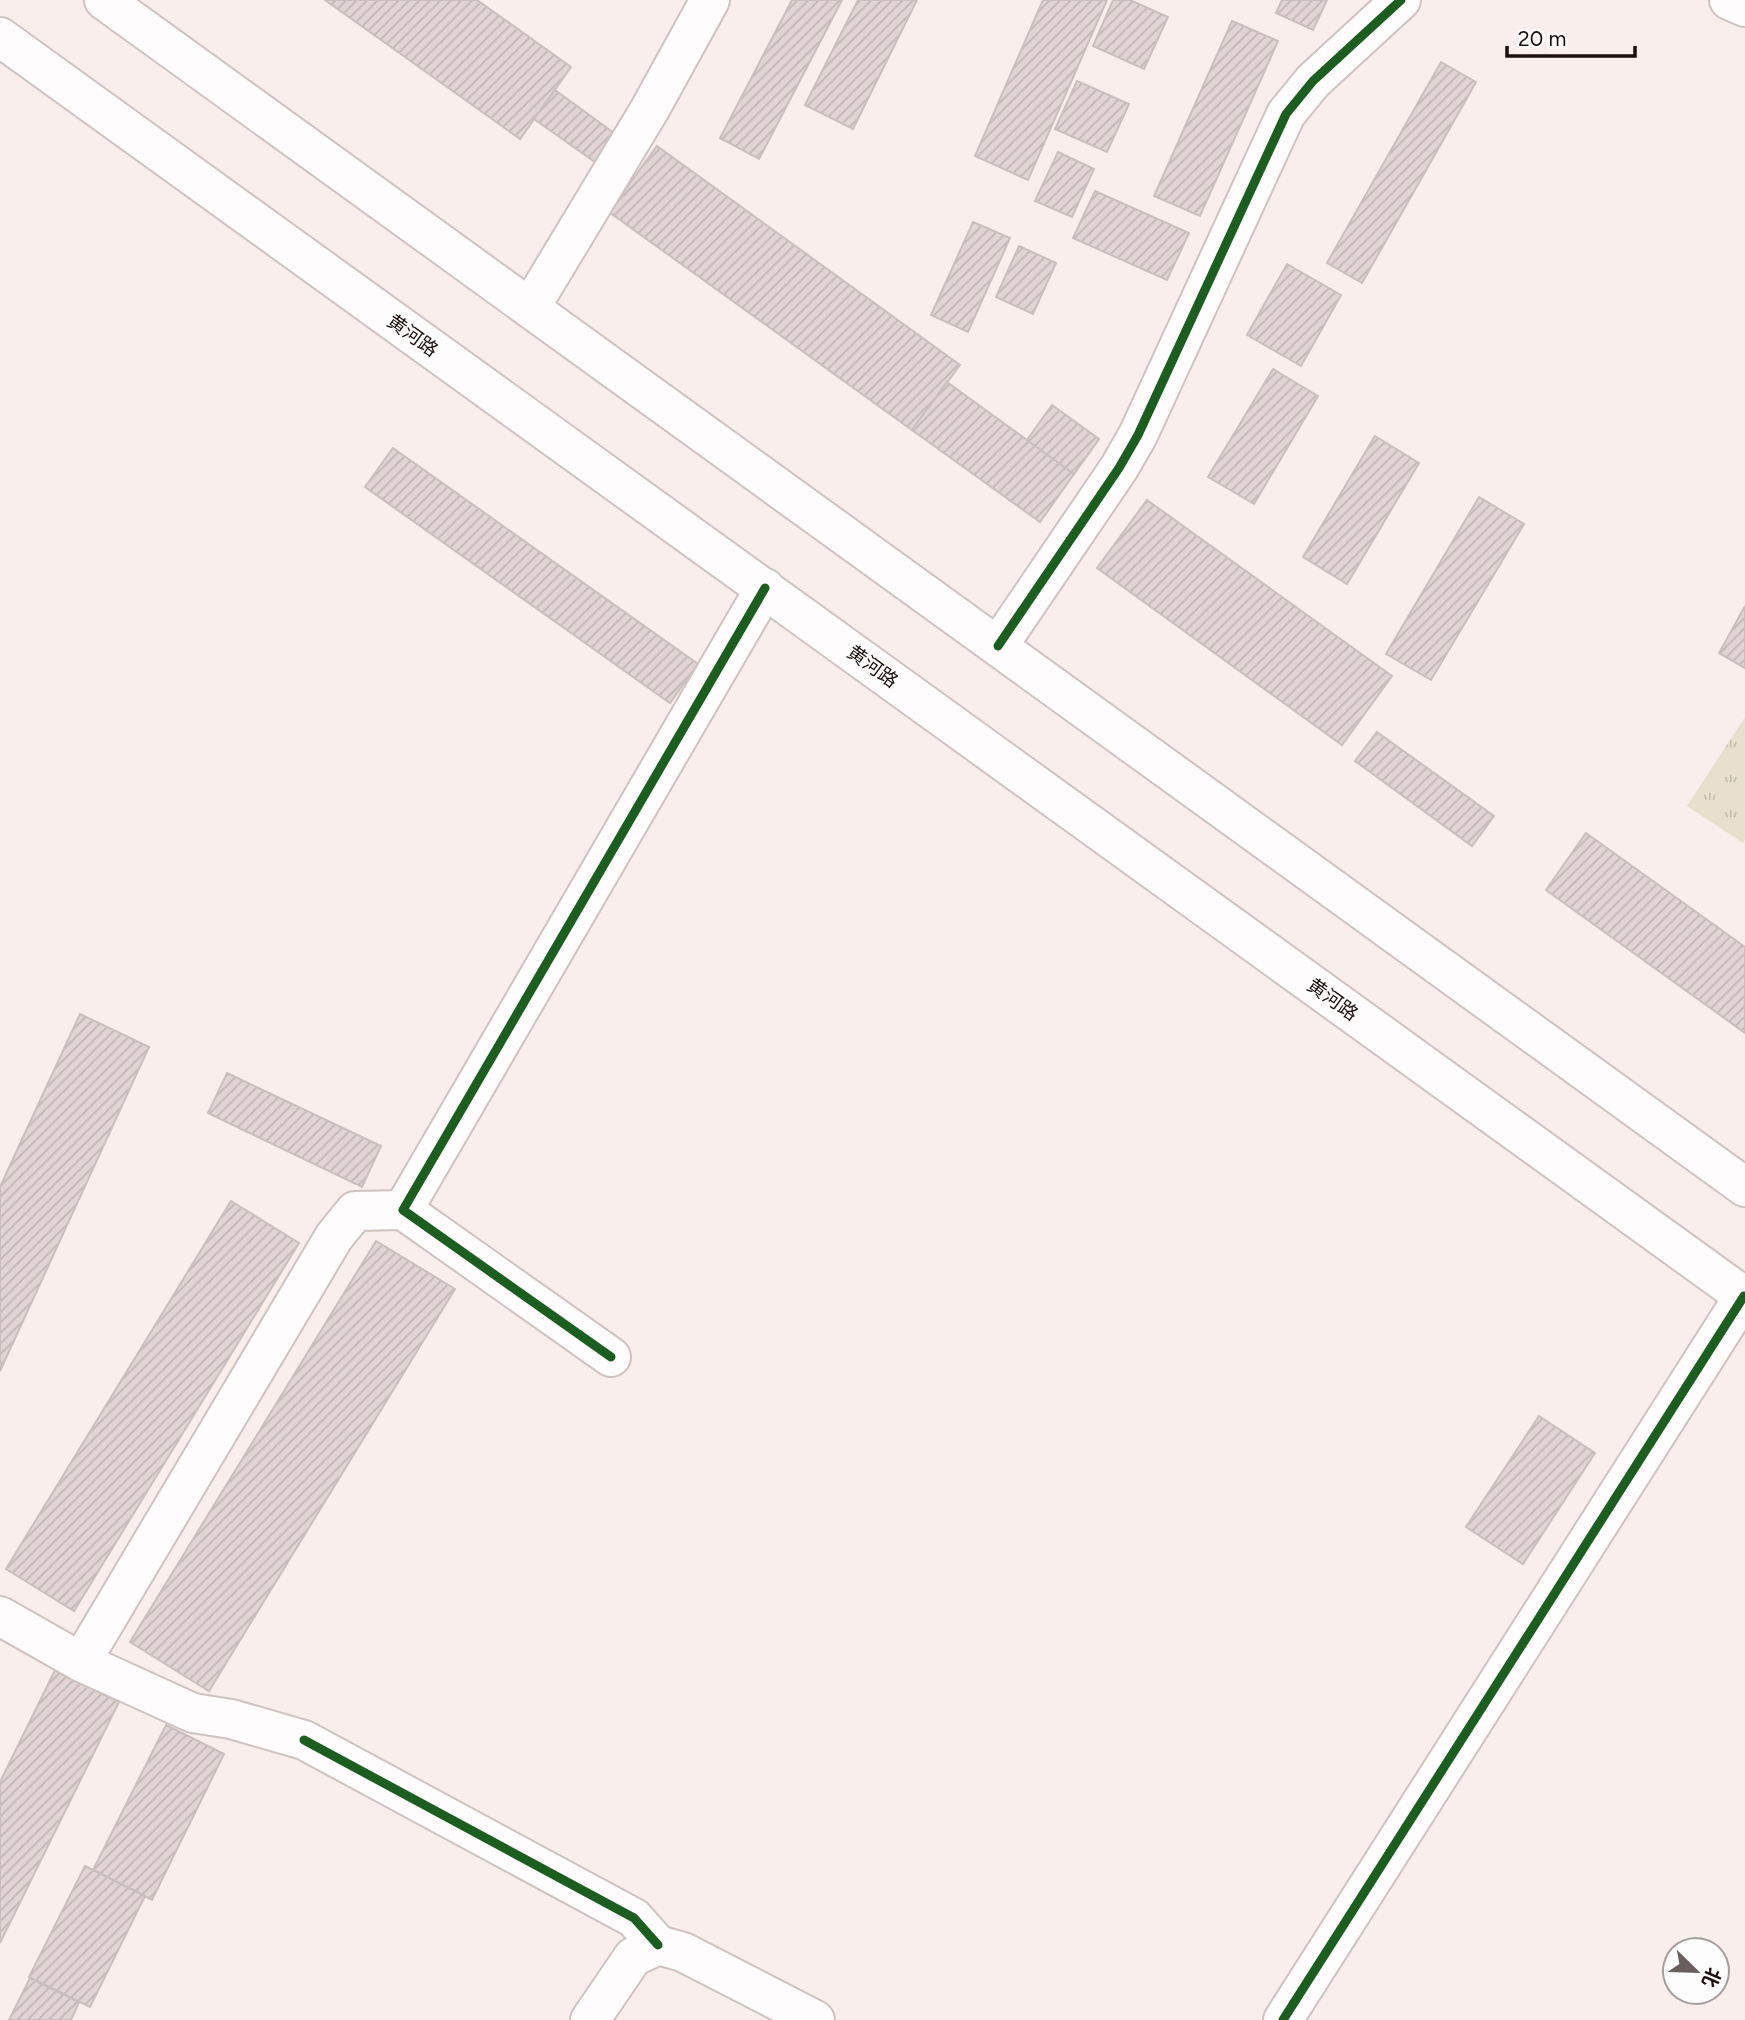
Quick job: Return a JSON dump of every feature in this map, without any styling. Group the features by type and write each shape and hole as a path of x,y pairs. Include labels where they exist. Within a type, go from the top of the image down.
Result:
{"main road":[{"path":"104,0 1745,1187"},
{"path":"530,308 650,109 710,0"},
{"path":"998,646 1119,468 1138,435 1286,114 1313,81 1401,0"},
{"path":"1729,0 1745,7"},
{"name":"黄河路","path":"0,37 1744,1297"},
{"path":"403,1210 765,588"},
{"path":"81,1662 334,1237 355,1211 403,1210 611,1357"},
{"path":"1283,2020 1744,1297"},
{"path":"0,1616 81,1662 193,1713 231,1719 304,1740 634,1918 658,1945 684,1952 815,2020"},
{"path":"590,2020 633,1956 658,1945"}],"green space":[{"path":"1745,717 1745,840 1743,843 1687,806"}],"building":[{"path":"325,0 477,0 571,67 520,139"},
{"path":"792,0 842,0 759,159 720,138"},
{"path":"858,0 917,0 853,129 805,105"},
{"path":"1043,0 1107,0 1028,180 975,156"},
{"path":"1113,0 1130,0 1168,17 1144,69 1093,46"},
{"path":"1282,0 1327,0 1313,30 1276,13"},
{"path":"1232,21 1278,41 1200,216 1154,196"},
{"path":"1441,62 1476,82 1362,283 1327,263"},
{"path":"1077,81 1129,104 1107,152 1055,129"},
{"path":"555,90 625,141 605,169 534,119"},
{"path":"657,146 960,365 912,430 609,212"},
{"path":"1058,152 1094,169 1072,217 1035,201"},
{"path":"1095,191 1189,233 1167,280 1073,238"},
{"path":"973,222 1010,238 968,332 931,315"},
{"path":"1019,246 1056,263 1033,314 996,297"},
{"path":"1287,264 1341,295 1301,366 1247,335"},
{"path":"1273,369 1318,396 1254,504 1208,477"},
{"path":"947,382 1074,474 1040,522 912,430"},
{"path":"1052,405 1099,439 1074,474 1027,440"},
{"path":"1375,436 1419,463 1347,584 1303,557"},
{"path":"393,448 698,664 670,703 365,487"},
{"path":"1479,497 1524,524 1431,680 1386,654"},
{"path":"1147,500 1392,676 1342,745 1097,568"},
{"path":"1745,606 1745,668 1719,653"},
{"path":"1377,732 1494,816 1472,846 1355,761"},
{"path":"1586,833 1745,947 1745,1033 1546,890"},
{"path":"80,1014 149,1047 0,1371 0,1187"},
{"path":"227,1073 381,1146 362,1187 208,1113"},
{"path":"231,1201 299,1243 74,1611 6,1569"},
{"path":"376,1241 455,1289 209,1691 130,1642"},
{"path":"1539,1416 1595,1453 1523,1564 1466,1527"},
{"path":"55,1670 119,1702 0,1943 0,1782"},
{"path":"166,1725 224,1754 152,1900 93,1870"},
{"path":"85,1866 145,1896 90,2007 29,1977"},
{"path":"30,1978 79,2002 71,2020 9,2020"}],"cycle path":[{"path":"998,646 1119,468 1138,435 1286,114 1313,81 1401,0"},
{"path":"611,1357 403,1210 765,588"},
{"path":"1283,2020 1744,1296"},
{"path":"304,1740 634,1918 658,1945"}]}
